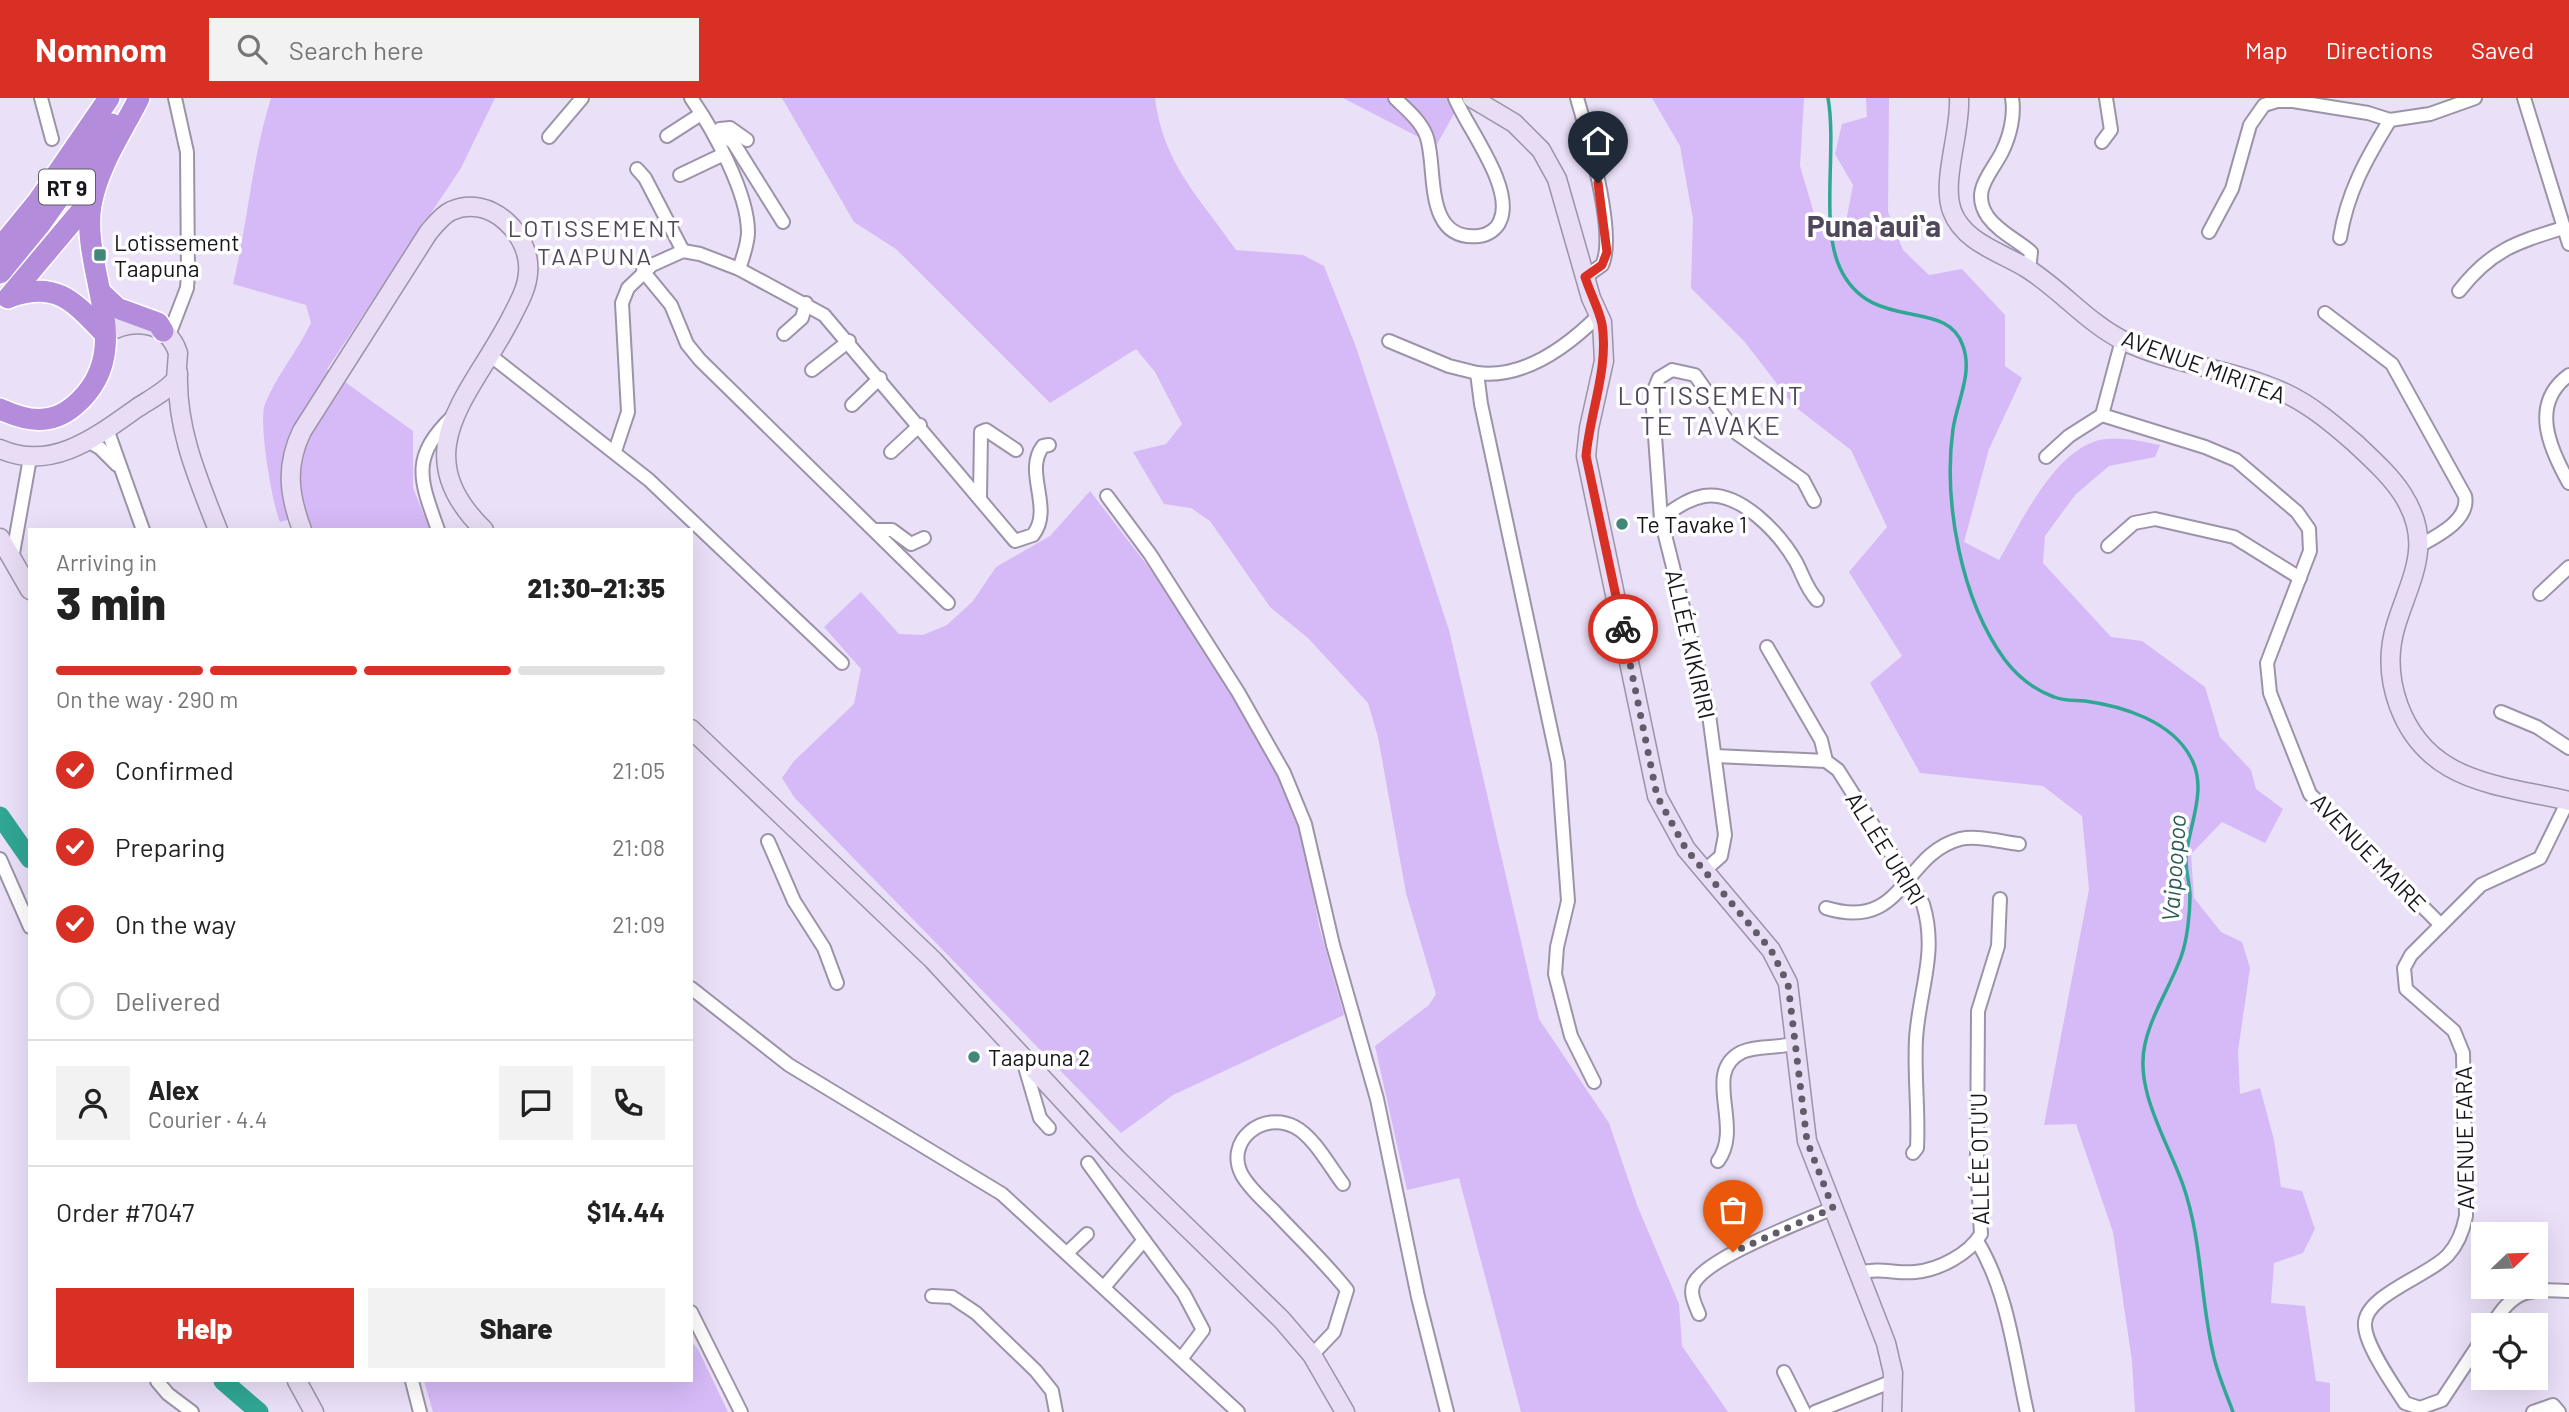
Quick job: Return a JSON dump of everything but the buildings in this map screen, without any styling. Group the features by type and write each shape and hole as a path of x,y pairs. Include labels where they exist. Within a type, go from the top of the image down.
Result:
{"highway":[{"name":"RT 9","path":"0,248 39,200 109,98"},
{"name":"RT 9","path":"0,273 41,223 130,98"},
{"path":"0,410 37,421 56,418 91,389 96,380 100,371 107,325 90,236 93,198 105,163 139,98"},
{"path":"4,302 30,276 93,198"},
{"path":"4,302 32,291 57,292 76,304 105,334"},
{"path":"100,292 117,308 158,323 166,333"}],"main road":[{"path":"1472,98 1514,123 1541,150 1557,179 1585,277 1599,315 1604,362 1589,428 1586,456 1657,796 1686,849 1771,950 1788,984 1807,1141 1886,1343 1893,1381 1892,1412"},
{"name":"AVENUE MIRITEA","path":"1959,98 1960,121 1949,192 1952,212 1964,231 2029,270 2122,340 2282,391 2307,405 2362,450 2404,496 2414,522 2419,546 2418,565 2396,626 2392,657 2391,683 2400,711 2419,742 2449,767 2479,779 2568,801"},
{"path":"301,528 291,500 290,486 292,459 298,440 428,233 443,216 461,208 484,209 503,219 516,232 526,251 526,283 491,356 452,417 446,455 447,478 458,502 482,528"},
{"path":"105,334 142,323 166,333 178,353 177,403 184,436 217,528"},
{"path":"0,449 30,458 67,451 107,429 172,384 178,373"},
{"path":"0,538 28,587"},
{"path":"693,731 933,960 1117,1159 1282,1320 1311,1354 1345,1412"},
{"path":"298,1382 314,1412"}],"street":[{"path":"41,98 52,139"},
{"path":"166,333 187,288 188,273 187,160 175,98"},
{"path":"549,137 582,98"},
{"path":"691,98 716,137 746,211 747,240 739,269"},
{"path":"1395,98 1421,124 1427,138 1432,189 1443,219 1464,235 1485,235 1498,225 1502,217 1500,191 1478,138 1455,98"},
{"path":"1577,98 1598,183 1607,244 1602,265 1585,277"},
{"path":"2012,98 2012,124 2002,152 1983,182 1981,203 1998,227 2031,252 2029,270"},
{"path":"2102,142 2110,130 2106,98"},
{"path":"2209,232 2232,189 2250,125 2264,105 2277,100 2293,101 2368,113 2390,120 2430,114 2475,98"},
{"path":"2524,98 2569,244"},
{"path":"667,136 701,114"},
{"path":"2340,239 2352,189 2362,166 2390,120"},
{"path":"716,137 720,129 730,128 747,140"},
{"path":"716,137 733,142 783,222"},
{"path":"680,175 722,155"},
{"path":"637,169 645,178 683,251"},
{"path":"2459,291 2474,271 2500,250 2563,228"},
{"path":"615,451 628,412 622,303 628,288 643,271 683,251 700,254 739,269 824,315 920,425 1015,541 1033,535 1042,518 1036,460 1043,446 1049,445"},
{"path":"643,271 671,305 687,344 700,360 948,603"},
{"path":"784,334 802,318 806,303"},
{"path":"2325,313 2392,365 2465,496 2465,509 2459,517 2446,530 2419,546"},
{"path":"1389,341 1450,366 1477,373 1517,368 1547,357 1566,345 1599,315"},
{"path":"2046,457 2069,436 2102,415 2122,340"},
{"path":"812,370 849,341"},
{"path":"491,356 615,451 711,537 842,663"},
{"name":"ALLÉE KIKIRIRI","path":"1704,871 1721,856 1724,847 1715,757 1696,656 1661,518 1652,395 1659,378 1672,370 1695,375 1735,432 1803,480 1814,501"},
{"path":"1477,373 1481,404 1558,763 1568,901 1557,947 1555,974 1572,1036 1594,1082"},
{"path":"2569,375 2550,397 2546,424 2547,440 2569,483"},
{"path":"852,405 880,378"},
{"name":"AVENUE MAIRE","path":"2102,415 2205,447 2236,460 2297,512 2310,530 2310,551 2267,671 2270,693 2310,794 2441,925"},
{"path":"437,528 425,488 424,462 432,437 452,417"},
{"path":"891,452 920,425"},
{"path":"107,429 142,528"},
{"path":"980,498 981,432 986,430 1016,450"},
{"path":"88,441 100,447 124,473"},
{"path":"12,559 30,458"},
{"path":"1107,496 1150,554 1238,692 1284,772 1305,824 1333,945 1377,1099 1411,1265 1447,1412"},
{"path":"1661,518 1689,500 1705,496 1731,500 1784,544 1817,600"},
{"path":"2108,546 2134,523 2155,519 2234,537 2300,578"},
{"path":"874,530 892,530 911,544 924,538"},
{"path":"2540,594 2569,567"},
{"name":"ALLÉE URIRI","path":"1766,647 1821,740 1826,761 1836,767 1923,904 1930,925 1931,949 1916,1039 1918,1132 1917,1148 1913,1153"},
{"path":"2501,712 2537,727 2569,748"},
{"path":"1715,757 1826,761"},
{"name":"AVENUE FARA","path":"2471,1356 2442,1400 2420,1408 2405,1403 2365,1328 2367,1313 2376,1302 2446,1257 2460,1239 2466,1216 2463,1053 2454,1031 2413,998 2403,983 2407,961 2482,885 2540,858 2568,801"},
{"path":"1826,908 1849,915 1863,914 1888,901 1931,856 1957,840 2019,844"},
{"path":"768,841 794,901 824,948 837,983"},
{"path":"0,859 28,922"},
{"name":"ALLÉE OTU'U","path":"1860,1273 1874,1269 1914,1273 1927,1270 1959,1256 1977,1241 1982,1224 1977,1159 1978,1011 1998,946 2000,899"},
{"path":"693,990 789,1065 995,1189 1238,1412"},
{"path":"1718,1161 1729,1139 1722,1082 1728,1065 1744,1051 1795,1043"},
{"path":"1022,1056 1040,1118 1049,1128"},
{"path":"1311,1354 1334,1332 1347,1290 1250,1186 1239,1165 1241,1143 1261,1124 1279,1123 1297,1128 1343,1184"},
{"path":"1088,1163 1184,1294 1203,1330 1181,1359"},
{"path":"1699,1314 1691,1290 1695,1280 1733,1252 1833,1208"},
{"path":"1067,1253 1087,1234"},
{"path":"1104,1287 1144,1240"},
{"path":"1977,1241 1993,1267 2027,1412"},
{"path":"2499,1313 2506,1302 2519,1294 2569,1291"},
{"path":"932,1296 952,1297 976,1313 1044,1381 1052,1391 1056,1412"},
{"path":"693,1316 741,1412"},
{"path":"1784,1372 1804,1412"},
{"path":"1815,1412 1893,1381"},
{"path":"158,1382 168,1394 192,1412"},
{"path":"412,1382 420,1412"},
{"path":"2533,1412 2553,1405 2559,1412"}],"shaded area":[{"path":"271,98 495,98 461,168 327,369 413,431 413,488 429,528 312,528 306,515 280,522 267,462 263,413 275,384 311,323 306,305 233,284"},
{"path":"782,98 1155,98 1159,121 1175,161 1236,250 1303,255 1324,266 1356,347 1449,630 1539,1019 1609,1123 1637,1205 1679,1304 1682,1346 1728,1412 1521,1412 1459,1178 1407,1190 1375,1046 1429,1005 1436,994 1406,893 1378,737 1368,703 1308,638 1270,607 1210,521 1191,508 1164,504 1133,452 1166,444 1182,424 1155,372 1136,349 1050,403 896,249 854,222"},
{"path":"1343,98 1458,98 1461,101 1436,146"},
{"path":"1652,98 1804,98 1800,166 1818,227 1844,232 1853,185 1835,154 1842,124 1867,117 1866,98 1889,98 1888,212 1903,250 1929,275 1962,269 2005,315 2005,366 2022,378 1989,449 1964,542 1999,560 2052,475 2065,460 2096,441 2128,439 2160,445 2155,457 2109,466 2075,495 2045,536 2043,563 2111,637 2142,641 2205,687 2220,737 2251,770 2256,789 2283,809 2265,843 2222,822 2191,854 2194,898 2221,932 2242,942 2250,968 2238,1051 2240,1094 2260,1088 2274,1140 2281,1187 2302,1191 2315,1229 2303,1253 2274,1263 2271,1303 2305,1306 2316,1381 2330,1383 2330,1412 2135,1412 2132,1361 2113,1232 2076,1124 2044,1125 2089,889 2082,816 2043,786 1920,773 1870,683 1902,656 1849,572 1887,527 1851,450 1794,406 1744,341 1691,288 1693,219 1680,146"},
{"path":"1090,491 1157,578 1213,661 1281,781 1301,825 1319,926 1344,1015 1173,1095 1121,1133 794,797 782,778 794,761 854,704 861,669 824,627 861,592 899,634 923,635 947,625 973,601 996,567 1050,536"},
{"path":"693,1343 728,1412 433,1412 424,1382 693,1382"}],"waterway":[{"name":"Vaipoopoo","path":"1828,98 1831,231 1840,268 1854,289 1870,301 1888,309 1941,322 1954,331 1963,346 1966,356 1965,377 1953,429 1951,457 1953,518 1967,580 1990,636 2010,666 2034,687 2065,700 2099,703 2130,711 2159,725 2183,745 2196,770 2198,795 2186,857 2190,896 2189,919 2181,957 2148,1033 2143,1062 2144,1079 2154,1116 2189,1205 2213,1353 2233,1412"},
{"path":"0,816 28,856"},
{"path":"224,1382 259,1412"}],"way so far":[{"path":"1623,629 1657,796 1686,849 1771,950 1788,984 1807,1141 1833,1208 1733,1252"}],"place":[{"name":"Lotissement Taapuna","path":"100,255"},
{"name":"Te Tavake 1","path":"1622,524"},
{"name":"Taapuna 2","path":"974,1057"}],"district":[{"name":"Punaʻauiʻa","path":"1874,225"},
{"name":"LOTISSEMENT TAAPUNA","path":"595,241"},
{"name":"LOTISSEMENT TE TAVAKE","path":"1711,409"}],"route":[{"path":"1598,183 1607,252 1602,265 1585,277 1602,322 1604,362 1589,428 1586,456 1623,629"}]}
